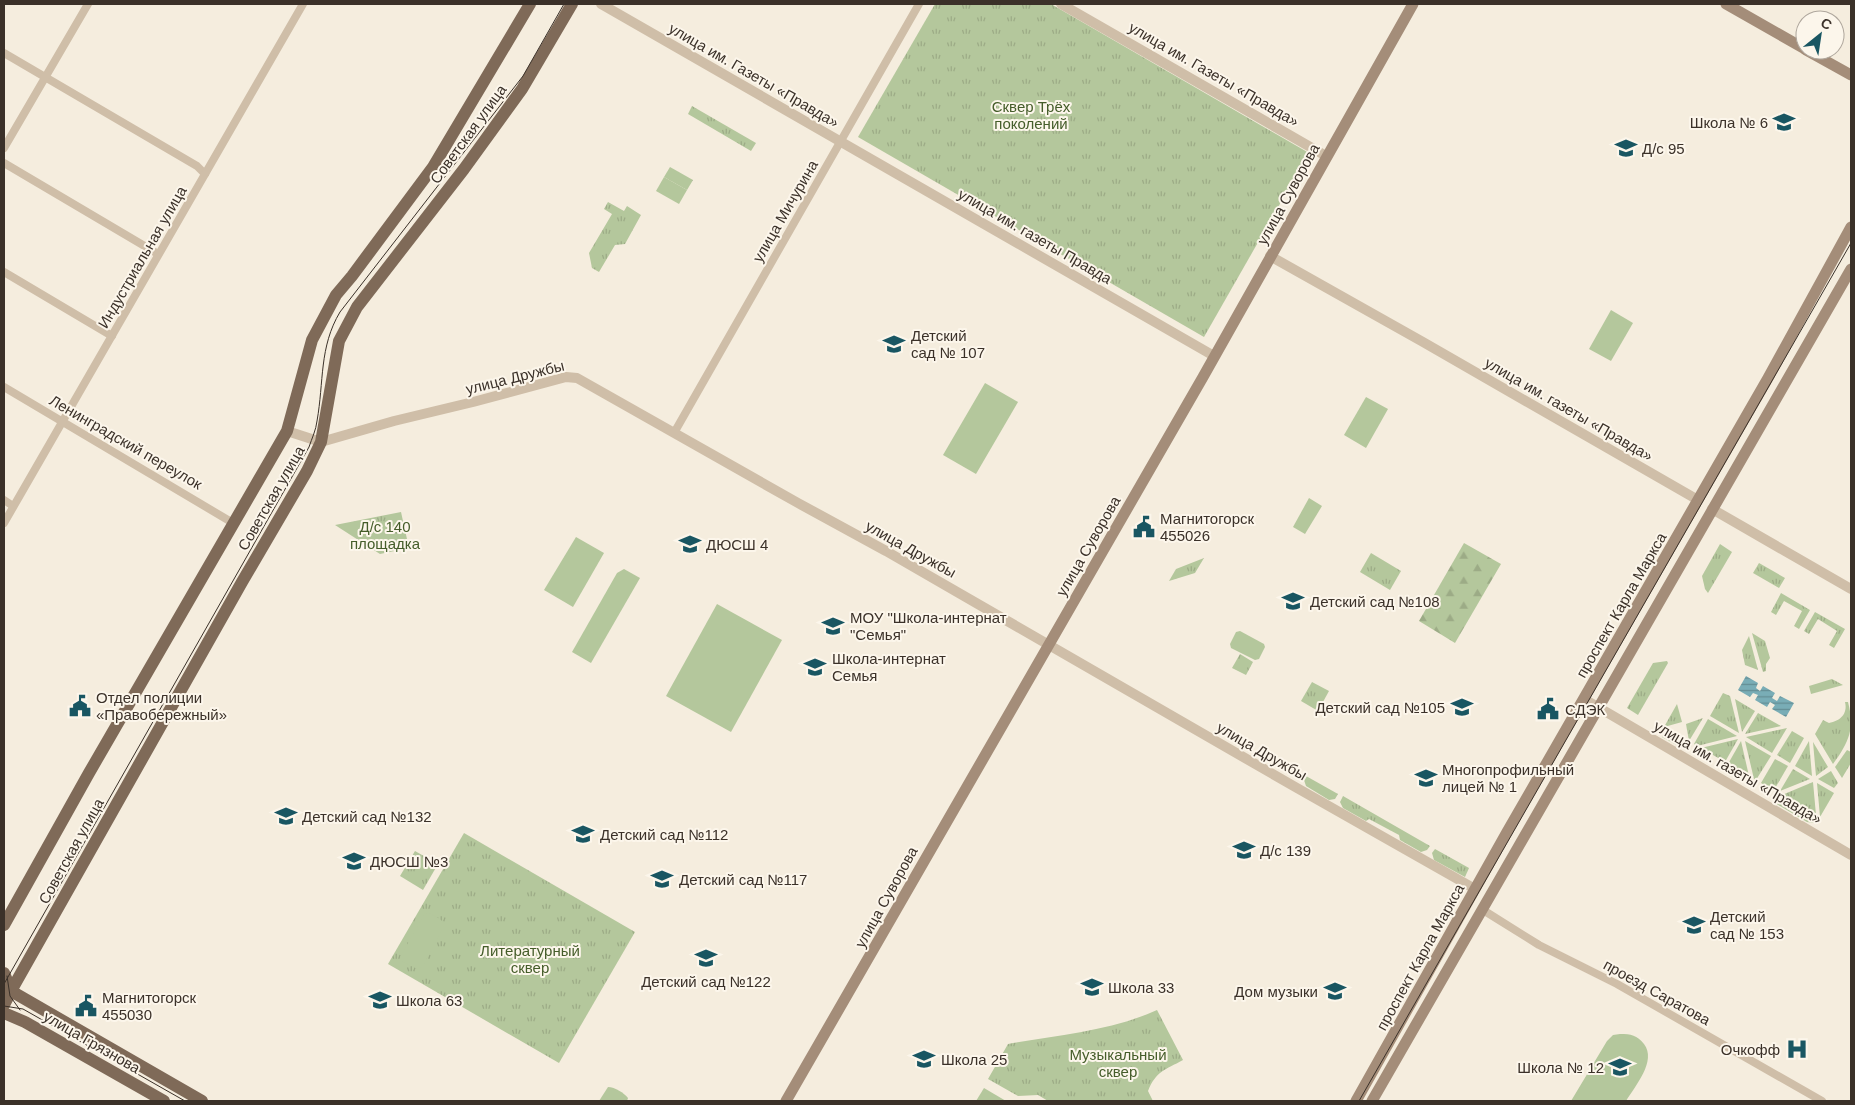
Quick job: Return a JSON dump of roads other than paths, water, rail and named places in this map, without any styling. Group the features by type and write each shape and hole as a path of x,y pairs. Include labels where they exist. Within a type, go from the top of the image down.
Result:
{"main road":[{"name":"Советская улица","path":"4,925 89,773 287,431 312,340 336,295 433,167 530,4"},
{"name":"Советская улица","path":"4,1004 246,574 307,471 321,442 339,341 357,307 464,169 522,89 572,4"},
{"name":"улица Суворова","path":"786,1101 1214,356 1412,4"},
{"path":"1726,4 1795,44"},
{"path":"1824,60 1851,75"},
{"name":"проспект Карла Маркса","path":"1356,1101 1475,889 1773,370 1851,227"},
{"name":"проспект Карла Маркса","path":"1372,1101 1851,269"},
{"name":"улица им. газеты «Правда»","path":"1698,500 1712,509"},
{"name":"улица Дружбы","path":"1475,889 1490,898"},
{"path":"1468,902 1483,910"},
{"path":"4,974 11,991"},
{"name":"улица Грязнова","path":"11,991 202,1101"},
{"name":"улица Грязнова","path":"4,1013 25,1022 164,1101"}],"street":[{"path":"4,148 88,4"},
{"name":"Индустриальная улица","path":"4,523 303,4"},
{"name":"улица им. Газеты «Правда»","path":"601,4 840,142"},
{"name":"улица Мичурина","path":"674,433 919,4"},
{"name":"улица им. Газеты «Правда»","path":"1062,4 1326,156"},
{"path":"4,53 197,166 206,174"},
{"name":"улица им. газеты Правда","path":"840,142 1214,356"},
{"path":"4,163 158,254"},
{"name":"улица им. газеты «Правда»","path":"1270,256 1432,346 1698,500"},
{"path":"4,272 112,336"},
{"name":"улица Дружбы","path":"321,442 394,421 566,377 577,378 1049,644 1475,889"},
{"name":"Ленинградский переулок","path":"4,387 233,523"},
{"path":"287,431 321,442"},
{"path":"4,500 13,506"},
{"name":"улица им. газеты «Правда»","path":"1712,509 1851,589"},
{"name":"улица им. газеты «Правда»","path":"1584,699 1851,855"},
{"name":"проезд Саратова","path":"1483,910 1539,944 1616,984 1822,1101"}],"water":[{"path":"1746,676 1758,683 1756,688 1760,691 1763,686 1775,693 1772,698 1777,701 1780,696 1794,703 1786,717 1772,709 1775,705 1770,702 1767,707 1755,700 1758,695 1753,693 1750,697 1738,690"}],"tram line":[{"path":"4,984 309,447 315,431 325,352 333,325 340,312 523,76 564,4"},
{"path":"1359,1101 1851,243"},
{"path":"7,976 10,996 20,1010"},
{"path":"4,1006 23,1009 185,1101"}],"place":[{"name":"Школа № 6","path":"1784,122"},
{"name":"Д/с 95","path":"1626,148"},
{"name":"Детский сад № 107","path":"894,344"},
{"name":"Магнитогорск 455026","path":"1144,527"},
{"name":"ДЮСШ 4","path":"690,544"},
{"name":"Детский сад №108","path":"1293,601"},
{"name":"МОУ \"Школа-интернат \"Семья\"","path":"833,626"},
{"name":"Школа-интернат Семья","path":"815,667"},
{"name":"Отдел полиции «Правобережный»","path":"80,706"},
{"name":"Детский сад №105","path":"1462,707"},
{"name":"СДЭК","path":"1548,709"},
{"name":"Многопрофильный лицей № 1","path":"1426,778"},
{"name":"Детский сад №132","path":"286,816"},
{"name":"Детский сад №112","path":"583,834"},
{"name":"Д/с 139","path":"1244,850"},
{"name":"ДЮСШ №3","path":"354,861"},
{"name":"Детский сад №117","path":"662,879"},
{"name":"Детский сад № 153","path":"1694,925"},
{"name":"Детский сад №122","path":"706,958"},
{"name":"Школа 33","path":"1092,987"},
{"name":"Дом музыки","path":"1335,991"},
{"name":"Школа 63","path":"380,1000"},
{"name":"Магнитогорск 455030","path":"86,1006"},
{"name":"Очкофф","path":"1797,1049"},
{"name":"Школа 25","path":"924,1059"},
{"name":"Школа № 12","path":"1620,1067"}],"park label":[{"name":"Сквер Трёх поколений","path":"1031,114"},
{"name":"Д/с 140 площадка","path":"385,534"},
{"name":"Литературный сквер","path":"530,958"},
{"name":"Музыкальный сквер","path":"1118,1062"}]}
